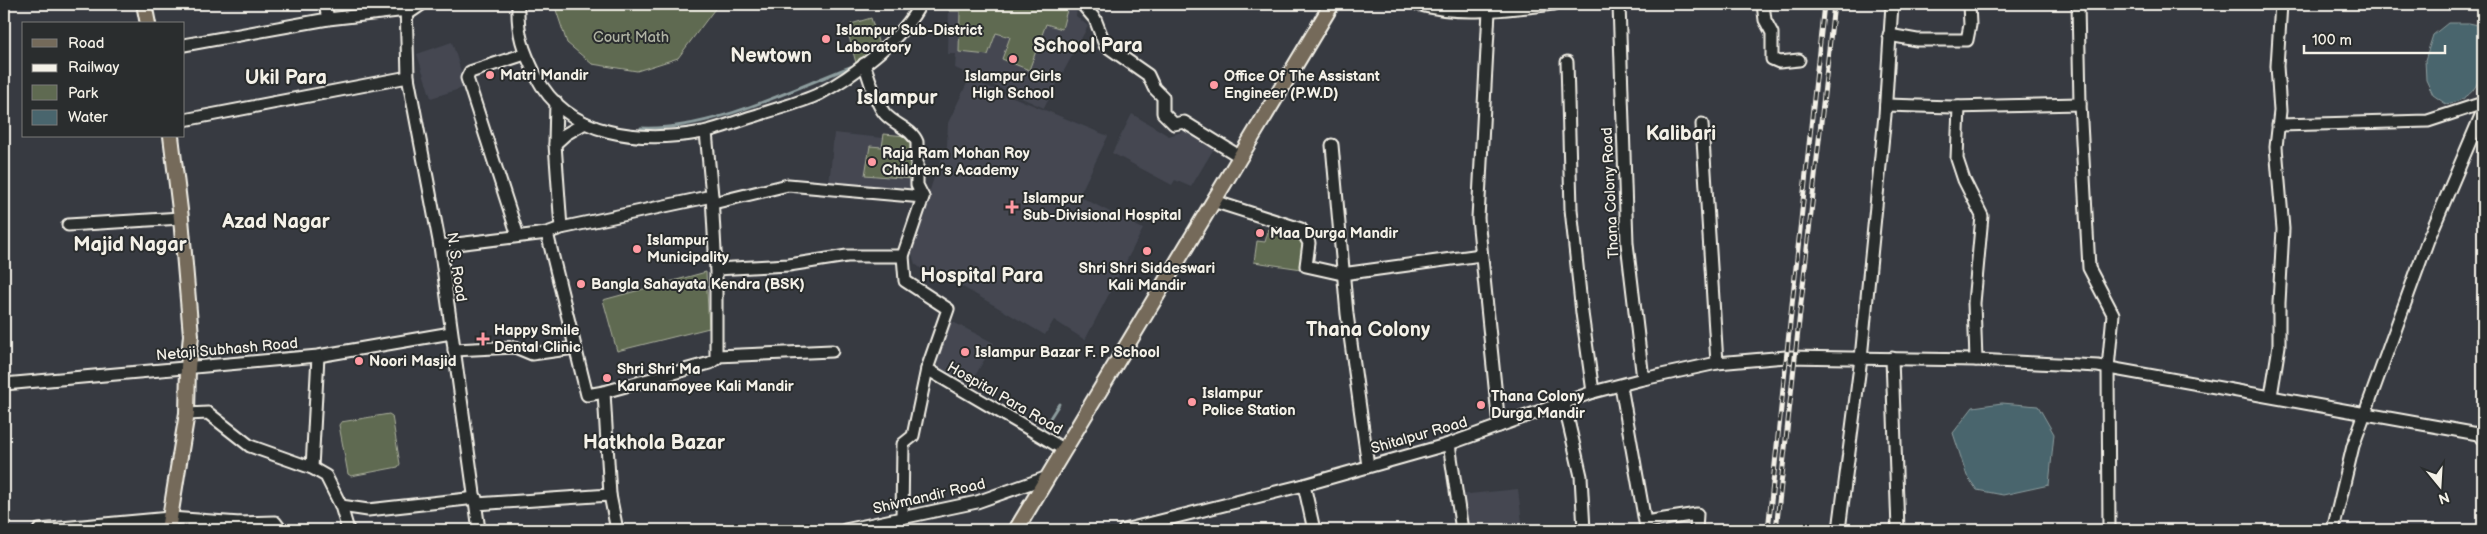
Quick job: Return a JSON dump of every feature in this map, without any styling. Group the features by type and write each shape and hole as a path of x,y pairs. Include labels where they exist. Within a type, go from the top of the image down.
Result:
{"main road":[{"path":"144,4 148,22"},
{"path":"1016,530 1332,4"},
{"path":"169,524 187,414 188,367 192,335 171,138"}],"street":[{"path":"325,4 328,19"},
{"path":"185,45 328,19 407,10 422,4"},
{"path":"518,4 517,28 525,54 542,87 568,114 585,123 604,131 637,137 667,137 706,132 811,97 864,64 898,33 920,4"},
{"path":"1082,4 1094,19 1105,45 1148,75 1154,88 1163,97 1163,113 1174,124 1184,122 1239,156"},
{"path":"1416,4 1448,10 1490,11 1554,4"},
{"name":"Thana Colony Road","path":"1619,4 1627,243 1643,379"},
{"path":"1763,4 1765,20 1772,33 1772,59 1779,62 1799,60"},
{"path":"1839,530 1861,358 1886,105 1892,4"},
{"path":"1889,35 1917,40 1967,40 1970,25 1969,4"},
{"path":"2078,4 2080,104 2089,268 2113,314 2108,368 2109,530"},
{"path":"2272,396 2279,346 2283,228 2276,147 2278,125 2277,66 2281,4"},
{"name":"N. S. Road","path":"407,10 408,77 440,246 479,530"},
{"path":"1490,11 1478,218 1499,426"},
{"path":"518,236 467,78 470,72 525,54"},
{"path":"1567,62 1571,209 1593,392"},
{"path":"864,64 882,108 890,119 914,136 917,142 917,185 923,197"},
{"path":"185,120 408,77"},
{"path":"556,102 555,144 561,228"},
{"path":"2278,125 2428,121 2483,103"},
{"path":"1886,105 1959,107 2080,104"},
{"path":"1959,107 1957,159 1964,180 1982,216 1974,303 1976,360"},
{"path":"2332,530 2353,446 2366,415 2428,240 2483,111"},
{"path":"555,144 566,134 585,123"},
{"path":"1702,124 1717,364"},
{"path":"706,132 713,200 717,356"},
{"path":"1332,145 1342,274 1368,466"},
{"path":"440,246 547,233 561,228 788,185 923,197"},
{"name":"Hospital Para Road","path":"923,197 903,256 905,281 948,309 927,369 1065,450"},
{"path":"1213,201 1301,229 1309,243 1306,266 1342,274 1481,255"},
{"path":"68,225 181,218"},
{"path":"547,233 587,395 710,363 717,356 832,351"},
{"path":"716,269 789,265 847,256 903,256"},
{"name":"Netaji Subhash Road","path":"4,384 318,356 451,333"},
{"path":"454,350 515,347 532,354 575,348"},
{"path":"312,468 318,356"},
{"name":"Shitalpur Road","path":"1124,530 1304,485 1450,444 1593,392 1643,379 1717,364 1780,358 1976,360 2108,368 2478,434 2483,440"},
{"path":"1892,358 1898,530"},
{"path":"902,519 903,444 913,436 927,369"},
{"path":"1621,386 1645,526 1697,514 1696,530"},
{"path":"604,392 610,495 617,530"},
{"path":"1564,403 1581,476 1584,530"},
{"path":"187,414 208,413 250,446 312,468 326,476 340,506 348,530"},
{"path":"1450,444 1462,530"},
{"name":"Shivmandir Road","path":"845,530 977,502 1048,477"},
{"path":"1304,485 1314,530"},
{"path":"340,506 368,510 476,501 610,495"},
{"path":"40,530 169,524 240,526 275,522 281,530"}],"shaded area":[{"name":"Islampur Girls High School","path":"949,4 1078,4 1076,16 1088,26 1044,108 955,68 956,54 948,54"},
{"path":"452,42 466,87 431,98 417,54"},
{"name":"Islampur Sub-Divisional Hospital","path":"969,79 1108,136 1079,196 1143,229 1085,340 1054,320 1045,335 956,283 935,279 915,264 911,251 935,174 947,146 948,123"},
{"path":"1132,114 1169,136 1191,129 1216,145 1191,187 1175,180 1172,185 1112,153"},
{"name":"Raja Ram Mohan Roy Children’s Academy","path":"834,133 883,138 884,134 913,179 913,190 829,186"},
{"name":"Islampur Bazar F. P School","path":"951,321 994,343 967,390 940,374 937,361"},
{"path":"1518,489 1522,522 1463,528 1459,495"}],"green space":[{"name":"Court Math","path":"556,4 726,4 717,6 678,58 637,71 592,64 567,43 556,10"},
{"path":"949,4 1068,6 1062,29 1046,24 1029,70 1002,59 1010,37 996,33 988,55 959,52 960,11 949,11"},
{"path":"871,18 879,45 856,63 847,29 852,27 851,24"},
{"path":"884,134 906,136 912,140 913,179 865,175 870,146 882,147"},
{"path":"1271,221 1292,228 1304,238 1302,269 1254,262 1257,241 1265,242"},
{"path":"706,272 709,328 617,351 603,300"},
{"path":"389,414 392,416 400,464 398,467 351,476 348,474 339,425 341,422"}],"water":[{"path":"2448,23 2469,23 2483,26 2483,53 2480,76 2476,86 2469,94 2459,100 2446,104 2433,95 2426,80 2425,60 2433,35"},
{"path":"2002,403 2038,406 2054,434 2049,485 2003,495 1977,490 1967,476 1953,433 1973,407"}],"waterway":[{"path":"641,128 668,127 722,116 776,97 853,66"},
{"path":"1041,432 1059,404"}],"railway":[{"path":"1768,530 1824,4"},
{"path":"1776,530 1834,4"}],"place":[{"name":"Islampur Sub-District Laboratory","path":"826,39"},
{"name":"Islampur Girls High School","path":"1013,59"},
{"name":"Matri Mandir","path":"490,75"},
{"name":"Office Of The Assistant Engineer (P.W.D)","path":"1214,85"},
{"name":"Raja Ram Mohan Roy Children’s Academy","path":"872,162"},
{"name":"Islampur Sub-Divisional Hospital","path":"1012,207"},
{"name":"Maa Durga Mandir","path":"1260,233"},
{"name":"Islampur Municipality","path":"637,249"},
{"name":"Shri Shri Siddeswari Kali Mandir","path":"1147,251"},
{"name":"Bangla Sahayata Kendra (BSK)","path":"581,284"},
{"name":"Happy Smile Dental Clinic","path":"483,339"},
{"name":"Islampur Bazar F. P School","path":"965,352"},
{"name":"Noori Masjid","path":"359,361"},
{"name":"Shri Shri Ma Karunamoyee Kali Mandir","path":"607,378"},
{"name":"Islampur Police Station","path":"1192,402"},
{"name":"Thana Colony Durga Mandir","path":"1481,405"}],"district":[{"name":"School Para","path":"1088,45"},
{"name":"Newtown","path":"771,55"},
{"name":"Ukil Para","path":"286,77"},
{"name":"Islampur","path":"897,97"},
{"name":"Kalibari","path":"1681,133"},
{"name":"Azad Nagar","path":"276,221"},
{"name":"Majid Nagar","path":"130,244"},
{"name":"Hospital Para","path":"982,275"},
{"name":"Thana Colony","path":"1368,329"},
{"name":"Hatkhola Bazar","path":"654,442"}]}
